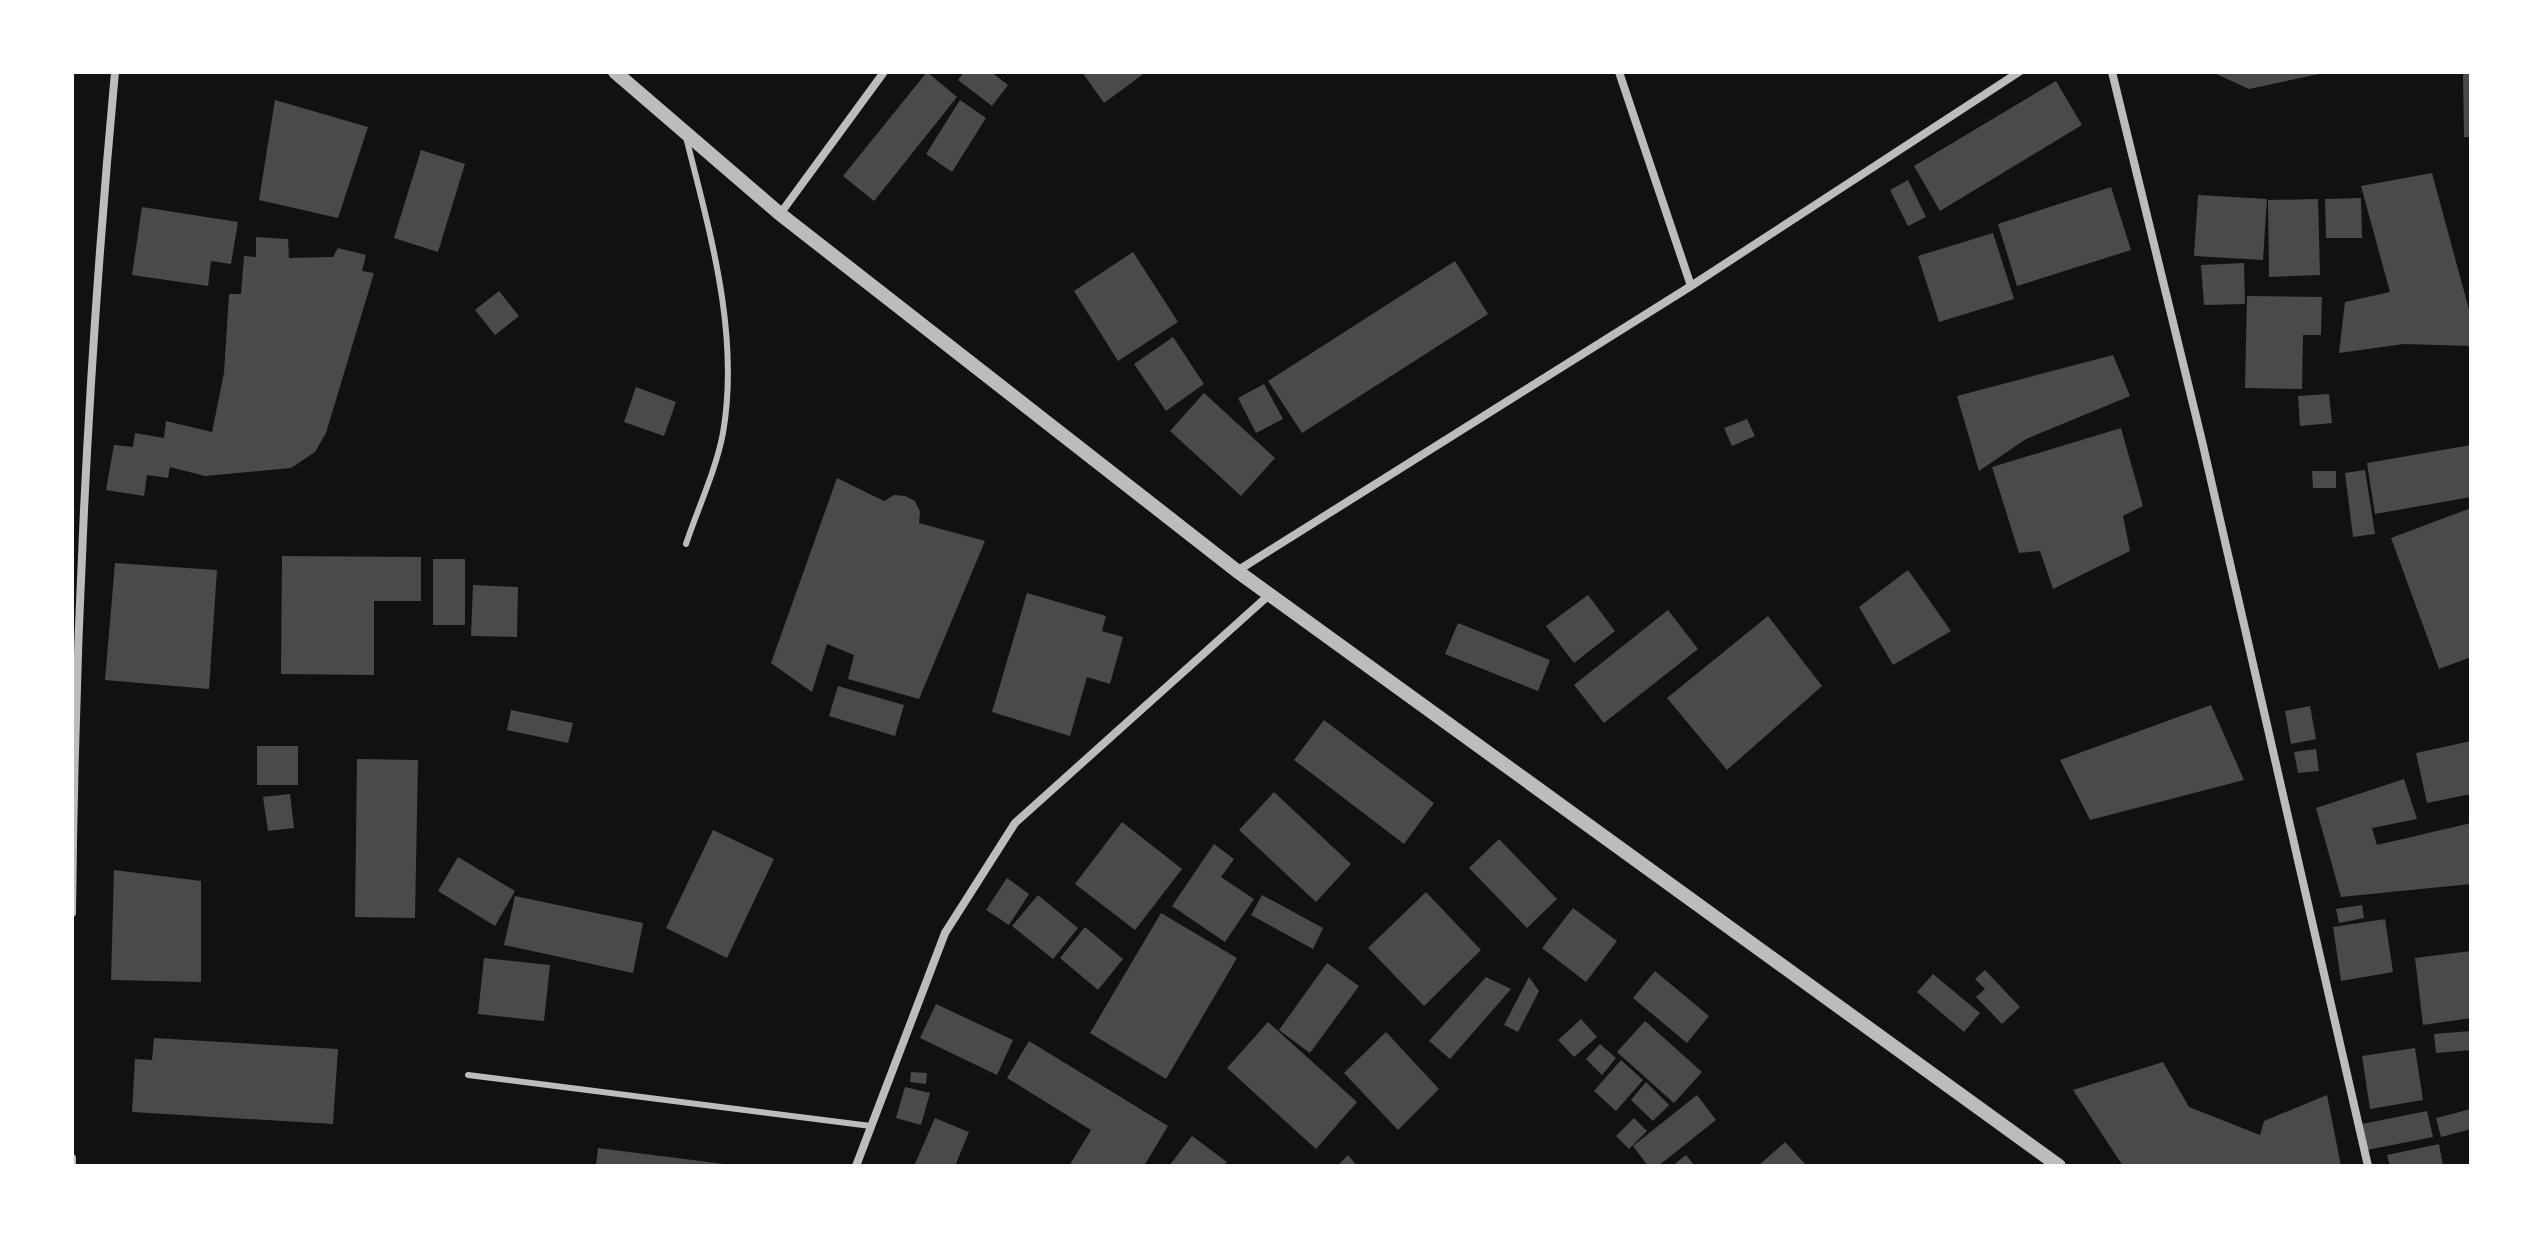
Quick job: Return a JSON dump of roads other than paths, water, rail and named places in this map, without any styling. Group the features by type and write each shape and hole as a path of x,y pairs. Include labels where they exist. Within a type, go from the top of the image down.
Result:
{"street":[{"path":"72,913 74,694 89,378 115,72"},
{"path":"615,72 780,214 1237,571 2059,1166"},
{"path":"780,214 884,72"},
{"path":"1619,72 1691,286"},
{"path":"1237,571 1691,286 2019,72"},
{"path":"2112,72 2205,457 2368,1166"},
{"path":"856,1166 945,933 1015,823 1269,595"},
{"path":"72,1158 72,1166"}],"lane":[{"path":"685,130 713,247 725,320 729,378 722,436 686,544"},
{"path":"468,1075 871,1126"}]}
